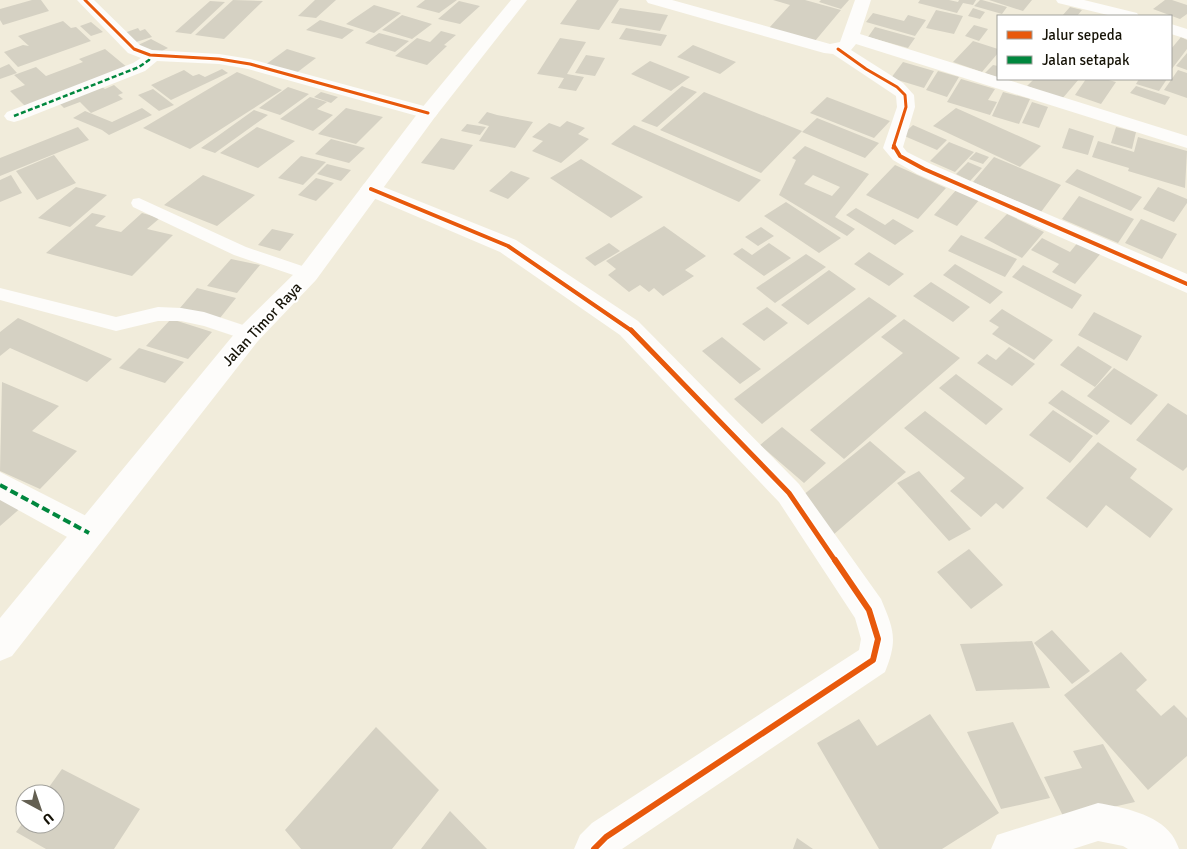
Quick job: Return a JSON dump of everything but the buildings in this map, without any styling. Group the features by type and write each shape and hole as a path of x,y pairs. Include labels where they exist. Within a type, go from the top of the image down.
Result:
{"main road":[{"path":"85,0 134,49 150,55 250,64 428,114"},
{"name":"Jalan Timor Raya","path":"0,644 249,334 308,274 428,114 519,0"},
{"path":"654,0 816,47 844,42 1187,142"},
{"path":"844,42 863,0"},
{"path":"1064,0 1127,15"},
{"path":"1172,29 1187,34"},
{"path":"844,42 866,69 897,87 905,95 906,107 893,148 900,156 924,169 1187,284"},
{"path":"14,116 138,67 149,60 150,55"},
{"path":"371,189 508,246 629,328 789,492 869,610 878,639 872,660 606,837 594,849"},
{"path":"0,485 89,533"},
{"path":"1011,849 1098,822 1129,828 1159,849"}],"lane":[{"path":"139,203 240,251 308,274"},
{"path":"0,294 116,324 128,323 156,314 173,313 185,314 249,334"}],"marked path":[{"path":"14,116 139,67 149,60 150,55"},
{"path":"0,485 89,533"}],"cycle path":[{"path":"85,0 134,49 150,55 219,59 250,64 428,113"},
{"path":"838,49 866,69 897,87 905,95 906,107 893,148 900,156 924,169 1187,284"},
{"path":"371,189 508,246 629,328 789,493 869,610 878,639 873,660 606,837 594,849"}]}
